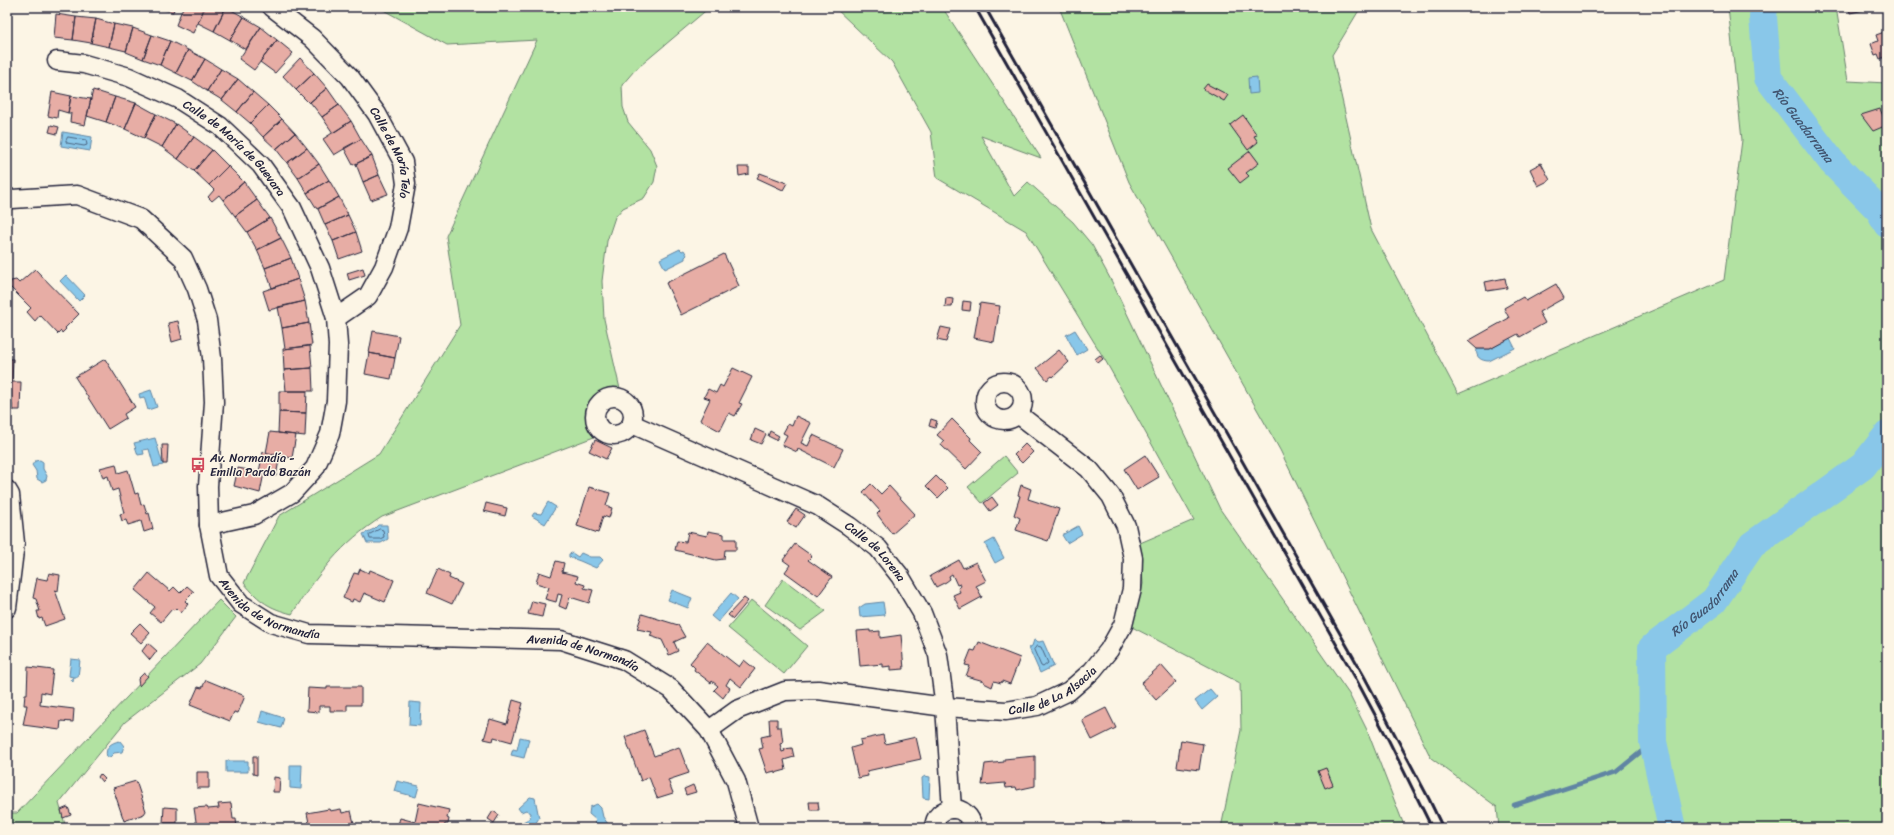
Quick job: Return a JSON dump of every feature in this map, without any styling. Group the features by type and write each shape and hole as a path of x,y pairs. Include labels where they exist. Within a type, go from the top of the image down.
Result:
{"street":[{"name":"Calle de María Telo","path":"272,7 312,38 350,77 378,114 403,162 406,184 398,228 384,267 368,296 336,318"},
{"name":"Calle de María de Guevara","path":"57,61 84,64 130,77 178,99 220,126 261,165 292,208 320,268 336,318 338,345 336,401 330,434 315,468 292,493 254,515 209,524"},
{"name":"Avenida de Normandía","path":"7,200 12,198 77,195 141,219 183,258 197,289 207,320 212,358 214,402 208,486 209,524 219,576 241,604 271,623 309,634 560,640 624,660 671,689 709,730 736,781 749,828"},
{"name":"Calle de La Alsacia","path":"709,730 737,710 785,692 818,690 945,707 1006,712 1037,706 1069,691 1092,671 1109,650 1122,625 1132,589 1133,558 1126,526 1111,496 1089,469 1018,414"},
{"name":"Calle de Lorena","path":"632,424 818,506 850,526 878,548 900,576 922,613 938,655 945,707 952,808"},
{"path":"7,490 10,496 15,543 7,608"},
{"path":"934,828 936,818 941,813 952,808 965,812 969,816 973,828"}],"green space":[{"path":"378,7 710,7 634,71 622,85 623,107 628,122 650,149 657,166 654,182 644,198 623,208 615,217 607,241 602,281 604,319 620,389 600,392 588,403 586,419 588,428 594,437 382,517 367,527 331,560 292,614 271,607 260,600 244,583 279,516 379,454 460,325 446,236 537,40 447,45"},
{"path":"834,7 942,7 1041,158 981,136 1014,196 1028,182 1073,222 1092,245 1112,282 1220,509 1349,694 1367,730 1405,828 1221,828 1241,730 1240,683 1132,627 1143,584 1140,543 1194,520 1105,360 1026,231 937,178 931,132 892,62"},
{"path":"1059,7 1361,7 1332,55 1371,229 1458,394 1724,280 1742,140 1728,7 1836,7 1848,81 1887,83 1887,828 1499,828 1497,807 1431,758 1280,450 1129,182"},
{"path":"1004,456 1018,473 982,503 968,487"},
{"path":"783,579 826,611 800,630 765,605"},
{"path":"219,600 236,617 200,664 125,722 59,803 66,828 7,828 7,813 17,813"},
{"path":"752,600 807,646 784,674 728,628"}],"water":[{"path":"1257,77 1258,93 1249,94 1248,78"},
{"path":"63,132 92,137 90,151 61,146"},
{"path":"680,249 682,251 684,250 687,255 685,259 665,269 660,259"},
{"path":"66,275 85,295 79,301 60,281"},
{"path":"1075,330 1087,349 1077,355 1066,335"},
{"path":"1510,338 1515,348 1489,361 1483,360 1478,356 1477,349 1490,349"},
{"path":"151,390 157,407 148,410 144,397 140,398 139,394"},
{"path":"155,438 163,465 154,467 149,449 143,450 144,454 138,455 134,443"},
{"path":"40,460 43,462 43,469 47,476 46,480 42,482 37,479 36,471 32,465 35,461"},
{"path":"548,502 556,507 545,524 532,516 534,513 541,514"},
{"path":"378,525 387,525 388,539 381,543 367,543 363,534 374,529"},
{"path":"1078,526 1082,534 1067,543 1062,535"},
{"path":"994,539 1004,558 995,563 985,544"},
{"path":"572,553 578,557 581,553 590,557 600,557 603,560 596,568 569,557 569,554"},
{"path":"672,590 692,598 688,608 668,600"},
{"path":"731,593 738,599 718,622 711,616"},
{"path":"883,602 885,615 860,617 859,608 865,604"},
{"path":"1034,640 1039,642 1043,641 1054,666 1040,673 1029,648 1032,646"},
{"path":"71,659 80,660 78,677 74,677 73,682 71,680 73,677 69,676"},
{"path":"1210,689 1217,697 1202,710 1195,701"},
{"path":"410,702 421,703 420,726 409,725"},
{"path":"262,711 284,718 281,728 259,722"},
{"path":"520,737 529,739 524,758 511,755 513,749 517,750"},
{"path":"120,741 124,746 122,752 114,753 110,757 107,757 107,748"},
{"path":"226,761 248,761 248,772 226,772"},
{"path":"290,765 302,765 301,789 290,788"},
{"path":"925,776 930,777 929,799 923,798 922,778"},
{"path":"397,781 419,786 416,797 394,791"},
{"path":"530,797 535,798 539,818 533,827 525,828 523,822 530,818 531,813 526,810 521,812 518,808"},
{"path":"597,804 601,808 603,817 608,824 607,828 598,828 595,822 596,820 589,814 590,807"}],"building":[{"path":"155,7 175,7 173,12"},
{"path":"183,7 205,7 193,33 176,25"},
{"path":"205,7 226,7 214,31 198,23"},
{"path":"226,7 244,17 230,40 214,31"},
{"path":"1849,7 1863,7 1864,10 1850,13"},
{"path":"56,14 76,17 73,40 54,38"},
{"path":"76,17 96,19 91,43 73,40"},
{"path":"244,17 261,27 246,50 230,40"},
{"path":"96,19 114,24 109,47 91,43"},
{"path":"114,24 133,28 126,51 109,47"},
{"path":"261,27 277,40 254,70 239,59"},
{"path":"133,28 152,35 143,59 126,52"},
{"path":"1887,31 1887,56 1880,59 1878,54 1875,55 1871,44 1878,41 1876,35"},
{"path":"152,35 170,41 160,65 143,59"},
{"path":"277,40 293,53 275,73 260,62"},
{"path":"170,41 188,50 176,73 160,65"},
{"path":"188,50 205,59 192,81 176,73"},
{"path":"300,58 314,73 296,90 283,76"},
{"path":"205,59 221,69 207,91 192,81"},
{"path":"221,69 238,79 222,100 207,91"},
{"path":"314,73 327,88 309,103 296,90"},
{"path":"238,79 253,92 237,112 222,100"},
{"path":"1207,84 1228,95 1224,101 1203,89"},
{"path":"327,88 339,105 322,117 310,102"},
{"path":"93,90 115,97 106,122 87,116"},
{"path":"52,92 71,96 68,113 58,110 57,118 48,116"},
{"path":"253,92 268,105 250,123 237,112"},
{"path":"71,96 91,99 85,125 70,122 71,113 68,113"},
{"path":"115,97 136,103 125,129 106,122"},
{"path":"136,103 156,114 144,138 125,129"},
{"path":"268,105 282,119 263,137 250,123"},
{"path":"339,105 351,121 333,133 322,117"},
{"path":"1880,109 1887,125 1873,131 1861,115"},
{"path":"156,114 176,124 162,147 144,138"},
{"path":"1243,115 1257,135 1254,136 1258,142 1248,150 1230,125"},
{"path":"282,119 295,133 276,149 263,137"},
{"path":"351,121 361,139 334,155 323,139"},
{"path":"176,124 194,137 178,159 162,147"},
{"path":"51,125 59,127 57,134 49,132"},
{"path":"295,133 307,148 287,163 276,149"},
{"path":"194,137 212,150 194,171 178,159"},
{"path":"361,139 372,156 353,165 344,148"},
{"path":"307,148 319,164 298,178 287,163"},
{"path":"212,150 228,166 209,185 194,171"},
{"path":"1250,151 1259,163 1246,173 1249,176 1240,183 1228,168"},
{"path":"372,156 379,175 363,182 356,164"},
{"path":"1541,163 1550,180 1538,186 1530,169"},
{"path":"319,164 329,180 307,193 298,178"},
{"path":"228,166 244,182 223,200 219,195 212,201 208,197 214,190 209,185"},
{"path":"738,167 749,167 749,174 739,176"},
{"path":"760,173 787,183 783,190 757,178"},
{"path":"379,175 388,194 371,200 363,182"},
{"path":"329,180 339,197 317,209 307,193"},
{"path":"244,182 257,200 235,216 223,200"},
{"path":"339,197 348,215 325,225 318,209"},
{"path":"257,200 270,218 247,232 235,216"},
{"path":"348,215 356,232 333,241 325,225"},
{"path":"270,218 281,238 257,250 247,232"},
{"path":"356,232 362,251 339,259 333,241"},
{"path":"281,238 291,258 265,268 257,250"},
{"path":"724,254 739,286 681,315 666,283"},
{"path":"291,258 298,279 272,288 265,268"},
{"path":"363,268 365,275 349,280 347,273"},
{"path":"35,269 79,314 62,333 61,331 58,334 40,315 35,321 27,312 31,308 9,286 11,281 16,280 19,283"},
{"path":"1505,278 1507,288 1487,291 1485,282"},
{"path":"298,279 305,301 269,310 263,291"},
{"path":"1556,284 1564,298 1539,312 1545,323 1520,337 1518,334 1490,349 1477,349 1468,341 1509,318 1504,308 1523,297 1526,301"},
{"path":"946,298 953,299 952,307 945,307"},
{"path":"305,301 309,323 282,328 278,307"},
{"path":"963,301 971,302 970,311 962,310"},
{"path":"980,303 1000,306 994,342 974,338"},
{"path":"178,321 182,339 172,342 168,323"},
{"path":"309,323 312,345 285,349 282,328"},
{"path":"941,327 950,329 946,342 937,340"},
{"path":"373,331 399,336 395,358 369,353"},
{"path":"310,346 312,368 284,370 283,349"},
{"path":"1059,350 1069,362 1053,377 1052,376 1047,380 1037,368"},
{"path":"369,353 395,358 391,379 365,374"},
{"path":"1100,355 1103,359 1098,363 1095,359"},
{"path":"7,359 13,359 12,382 21,382 20,410 12,410 12,404 7,404"},
{"path":"105,359 135,407 124,414 126,418 108,429 75,377"},
{"path":"312,368 313,391 286,391 284,370"},
{"path":"733,368 752,377 739,403 742,404 735,416 729,413 720,431 700,420 710,399 704,397 708,389 716,393 720,385 723,387"},
{"path":"279,391 307,391 306,413 279,412"},
{"path":"279,412 306,413 305,436 278,433"},
{"path":"796,416 811,423 801,443 808,446 813,435 843,449 834,467 798,449 797,452 782,445 787,435 783,433 788,424 792,426"},
{"path":"931,419 937,421 935,428 929,426"},
{"path":"952,419 971,438 970,440 982,452 966,469 941,445 944,441 937,435"},
{"path":"755,429 766,434 761,444 751,440"},
{"path":"770,431 779,436 776,440 768,436"},
{"path":"270,432 296,435 292,458 266,453"},
{"path":"595,440 612,448 606,459 589,451"},
{"path":"1025,444 1033,452 1022,463 1014,455"},
{"path":"162,445 168,445 167,464 163,464"},
{"path":"263,452 280,455 276,476 259,472"},
{"path":"1145,455 1159,477 1137,490 1124,469"},
{"path":"116,464 118,473 128,470 135,494 138,493 141,505 144,504 147,514 149,513 153,529 144,532 141,521 128,525 126,520 122,521 120,514 124,513 118,489 112,491 108,476 103,478 100,468"},
{"path":"238,468 264,473 260,493 234,486"},
{"path":"936,476 948,488 938,498 926,486"},
{"path":"871,484 881,494 889,486 915,514 892,534 877,514 880,511 863,492"},
{"path":"1021,485 1031,489 1028,499 1059,509 1048,541 1016,530 1020,518 1014,515 1020,496 1018,495"},
{"path":"589,487 610,493 606,506 612,508 609,518 603,516 598,533 577,526"},
{"path":"992,497 998,505 990,511 984,503"},
{"path":"486,503 507,508 505,516 484,511"},
{"path":"796,509 805,515 796,528 787,522"},
{"path":"708,531 724,534 724,539 736,539 736,550 725,550 724,559 716,560 675,550 677,541 686,542 688,532 707,536"},
{"path":"795,544 812,556 808,560 832,577 818,596 785,572 790,565 783,560"},
{"path":"959,560 963,568 976,562 986,581 976,586 982,597 960,609 953,595 960,592 958,588 961,586 960,584 957,585 952,574 949,576 950,579 936,587 930,576"},
{"path":"556,561 564,563 562,572 578,576 576,582 585,585 584,588 593,590 589,603 570,597 566,609 559,606 562,595 558,594 556,602 545,599 549,587 536,583 539,572 551,576"},
{"path":"360,569 369,573 370,570 394,580 385,602 364,593 360,602 353,599 352,602 343,598 354,573 358,574"},
{"path":"438,569 450,575 449,578 462,584 452,604 427,593"},
{"path":"49,573 60,575 58,591 55,590 65,619 45,626 42,618 39,619 37,611 40,611 36,599 33,598 37,578 47,580"},
{"path":"149,573 170,591 174,587 180,593 187,586 194,592 185,601 188,604 181,613 176,608 174,610 172,609 161,622 150,613 155,607 135,590"},
{"path":"744,598 748,601 733,619 728,615"},
{"path":"532,601 545,604 542,617 528,614"},
{"path":"642,614 678,625 685,637 674,642 678,651 669,655 662,640 650,636 652,632 637,629"},
{"path":"140,623 150,633 141,643 130,633"},
{"path":"870,630 870,632 880,631 880,638 901,635 904,669 891,670 891,666 883,667 883,664 860,666 857,631"},
{"path":"707,642 739,667 744,660 755,669 741,687 730,678 726,685 730,688 723,698 714,690 718,686 712,681 711,683 694,670 695,668 690,663"},
{"path":"979,642 1020,658 1010,684 1002,681 1001,683 994,681 992,687 984,683 984,681 966,676 970,666 965,665 971,650 975,651"},
{"path":"148,643 157,651 150,660 142,651"},
{"path":"1161,665 1176,682 1156,700 1141,683"},
{"path":"28,667 53,670 50,694 41,692 40,705 74,709 73,722 61,721 60,730 23,725 27,705 24,705 25,694 27,694"},
{"path":"144,673 148,676 139,686 138,679"},
{"path":"206,680 245,696 238,713 234,712 230,721 190,705 198,687 202,688"},
{"path":"327,687 361,687 361,705 347,705 347,711 330,711 330,706 319,706 319,712 307,711 308,688 327,689"},
{"path":"513,700 523,703 512,742 494,737 493,741 484,739 490,719 507,724"},
{"path":"1106,708 1116,728 1092,740 1082,720"},
{"path":"769,719 777,719 777,727 781,727 783,743 780,744 782,752 785,751 784,749 792,748 794,757 784,760 786,770 775,773 775,771 767,773 759,749 763,748 761,737 770,735"},
{"path":"644,730 654,756 679,747 689,773 668,780 673,793 657,798 649,777 641,781 625,737"},
{"path":"883,735 885,744 916,737 921,759 867,771 868,776 858,778 851,748 861,745 860,740"},
{"path":"1181,740 1203,744 1199,770 1177,767"},
{"path":"253,756 257,756 257,775 253,774"},
{"path":"1035,756 1035,786 1017,790 1016,787 1006,788 1005,783 982,785 985,764 1004,762 1004,759"},
{"path":"1326,768 1333,785 1325,788 1318,771"},
{"path":"197,772 209,772 209,788 197,788"},
{"path":"100,774 105,779 102,782 98,777"},
{"path":"274,777 280,778 279,792 273,792"},
{"path":"136,781 146,811 144,814 124,821 113,788"},
{"path":"693,785 696,792 686,795 684,789"},
{"path":"809,802 818,802 819,810 810,810"},
{"path":"231,803 233,819 236,819 237,827 240,828 197,828 194,808 219,808 218,804"},
{"path":"419,803 449,810 447,818 449,819 448,824 445,824 444,828 397,828 400,818 415,822"},
{"path":"68,807 71,815 63,818 61,810"},
{"path":"164,807 177,808 177,823 163,823"},
{"path":"329,809 330,811 341,809 342,813 351,811 354,823 344,824 345,828 333,828 332,826 310,828 307,813"},
{"path":"493,811 499,815 494,823 488,819"},
{"path":"1104,822 1108,828 1095,828"},
{"path":"164,826 177,826 177,828 163,828"}],"waterway":[{"name":"Río Guadarrama","path":"1764,7 1763,17 1768,78 1832,162 1880,211 1887,224"},
{"name":"Río Guadarrama","path":"1672,828 1653,742 1652,648 1714,601 1752,545 1863,466 1887,435"},
{"path":"1514,805 1616,772 1653,742"}],"railway":[{"path":"975,7 1356,679 1389,741 1432,828"},
{"path":"985,7 1364,676 1443,828"}],"place":[{"name":"Av. Normandía - Emilia Pardo Bazán","path":"198,465"}]}
